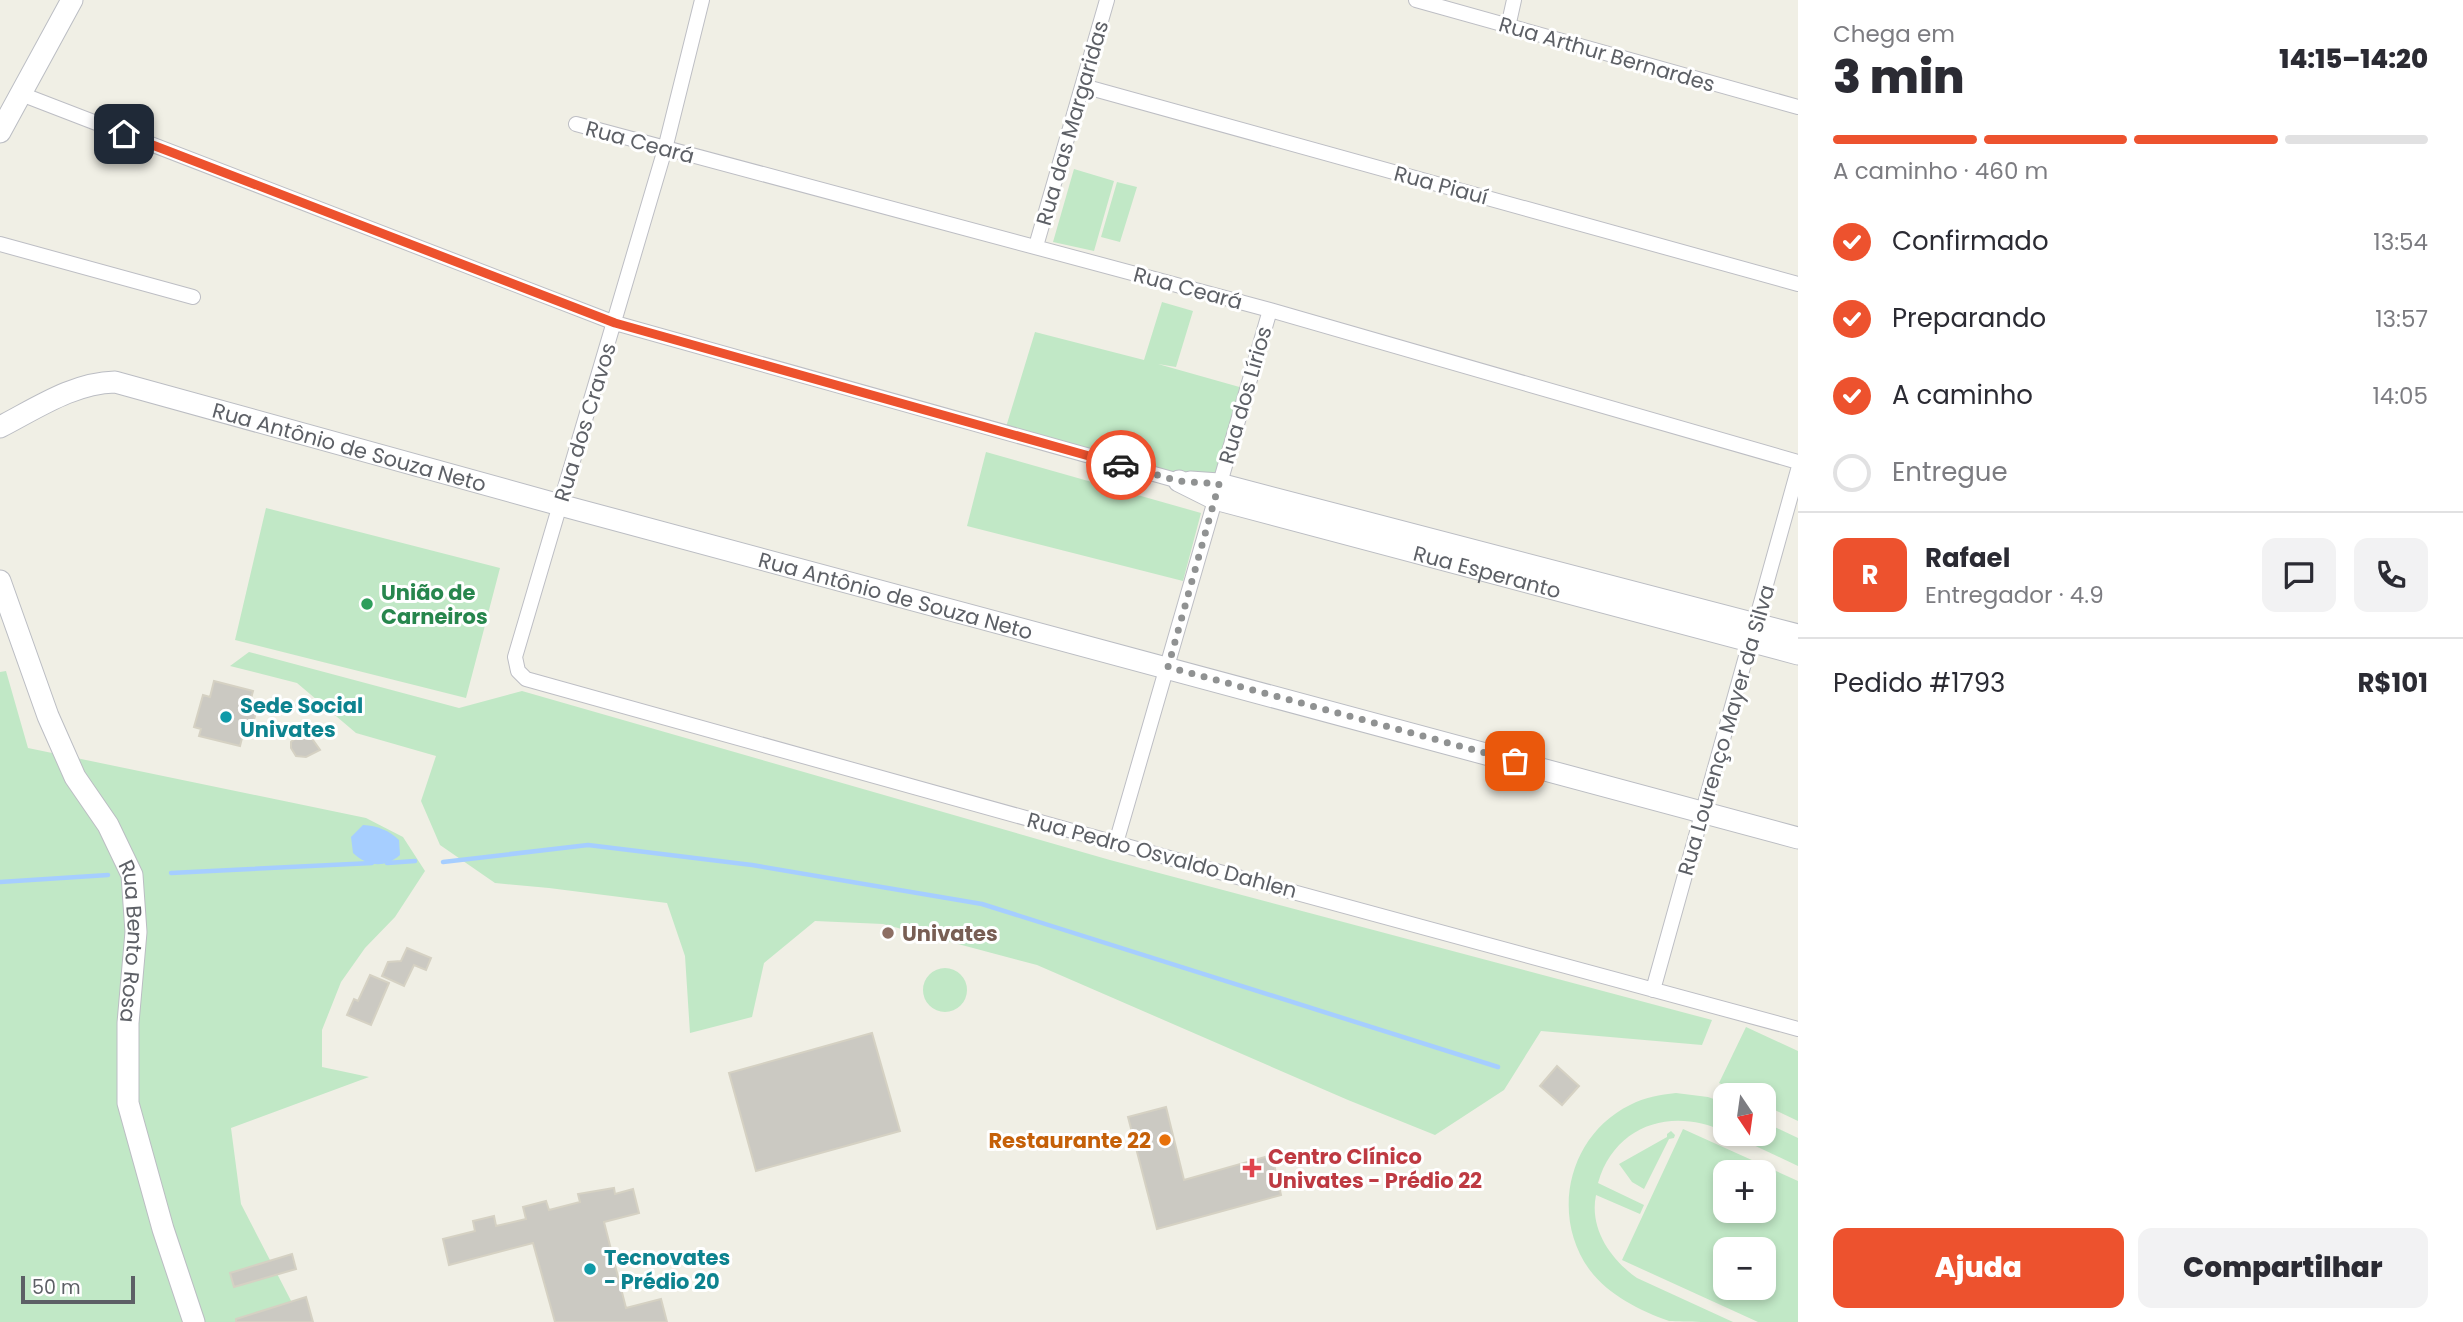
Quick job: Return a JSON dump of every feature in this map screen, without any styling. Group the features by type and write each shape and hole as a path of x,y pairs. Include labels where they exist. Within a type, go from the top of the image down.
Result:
{"street":[{"path":"0,132 72,0"},
{"name":"Rua dos Cravos","path":"526,679 517,671 515,657 665,149 702,0"},
{"name":"Rua das Margaridas","path":"1036,246 1107,0"},
{"name":"Rua Arthur Bernardes","path":"1416,0 1798,107"},
{"path":"1508,27 1514,0"},
{"name":"Rua Piauí","path":"1083,86 1798,284"},
{"name":"Rua Esperanto","path":"21,94 615,323 1399,541 1754,632 1798,635"},
{"name":"Rua Ceará","path":"576,124 1270,310 1798,462"},
{"path":"0,244 193,297"},
{"name":"Rua dos Lírios","path":"1116,843 1270,310"},
{"name":"Rua Antônio de Souza Neto","path":"0,427 75,389 95,383 115,382 1798,838"},
{"name":"Rua Lourenço Mayer da Silva","path":"1653,990 1798,470"},
{"name":"Rua Bento Rosa","path":"0,581 44,705 75,777 108,825 132,875 136,932 128,1023 128,1104 163,1229 194,1322"},
{"name":"Rua Esperanto","path":"1754,632 1798,654"},
{"name":"Rua Pedro Osvaldo Dahlen","path":"526,679 1798,1029"}],"green space":[{"path":"1074,169 1114,181 1094,251 1053,242"},
{"path":"1117,182 1137,187 1120,242 1101,237"},
{"path":"1162,302 1193,311 1176,367 1158,364 1243,388 1214,484 1006,427 1035,332 1144,360"},
{"path":"986,452 1201,513 1183,581 967,526"},
{"name":"União de Carneiros","path":"266,508 500,568 466,698 235,640"},
{"path":"249,652 459,708 522,691 1110,860 1712,1020 1702,1045 1541,1031 1504,1090 1435,1135 1037,965 883,924 815,921 764,963 752,1017 690,1033 685,956 667,903 495,883 440,845 421,801 436,756 356,733 297,683 230,666"},
{"path":"6,671 28,748 366,818 403,837 425,871 395,917 365,948 341,982 322,1030 322,1067 369,1077 231,1128 241,1204 302,1322 0,1322 0,672"},
{"path":"945,968 961,974 967,990 961,1006 945,1012 929,1006 923,990 929,974"},
{"path":"1746,1027 1798,1051 1798,1121 1776,1111 1776,1083 1719,1083"},
{"path":"1676,1093 1713,1099 1713,1128 1686,1121 1666,1122 1648,1126 1632,1134 1606,1163 1598,1183 1644,1205 1640,1214 1596,1195 1599,1231 1611,1253 1637,1278 1733,1322 1669,1321 1647,1312 1625,1301 1596,1278 1577,1247 1570,1224 1569,1201 1572,1178 1580,1156 1592,1136 1609,1118 1630,1105"},
{"path":"1776,1128 1798,1138 1798,1166 1756,1146 1776,1146"},
{"path":"1683,1129 1713,1143 1713,1146 1721,1146 1752,1160 1713,1160 1713,1223 1776,1223 1776,1171 1798,1181 1798,1322 1758,1322 1622,1260"},
{"path":"1671,1131 1675,1135 1674,1138 1669,1139 1644,1189 1632,1182 1619,1164 1667,1137"}],"water":[{"path":"363,825 382,829 399,840 400,855 388,862 376,864 364,861 353,853 351,837"}],"building":[{"name":"Sede Social Univates","path":"214,681 253,691 249,706 257,708 251,732 244,730 240,746 199,736 201,729 194,727 203,695 210,697"},
{"name":"Sede Social Univates","path":"300,734 310,736 320,750 306,757 296,756 291,742"},
{"path":"407,948 431,958 426,970 414,965 404,986 382,976 388,962 401,961"},
{"path":"370,975 389,983 371,1025 347,1015 354,999 358,1001"},
{"path":"872,1033 900,1131 756,1171 729,1073"},
{"path":"1557,1066 1579,1086 1562,1105 1540,1086"},
{"name":"Centro Clínico Univates - Prédio 22","path":"1166,1107 1184,1180 1272,1155 1281,1195 1157,1229 1128,1117"},
{"path":"614,1188 615,1194 633,1189 639,1213 604,1222 626,1308 661,1299 667,1322 555,1322 533,1243 449,1265 443,1239 475,1231 473,1221 494,1216 496,1226 526,1219 523,1207 546,1201 549,1210 580,1202 578,1194"},
{"path":"292,1254 296,1269 234,1287 230,1273"},
{"path":"306,1297 313,1322 236,1322 236,1319"}],"waterway":[{"path":"443,862 588,845 752,865 982,904 1498,1067"},
{"path":"387,863 415,861"},
{"path":"171,873 372,863"},
{"path":"0,882 108,875"}],"way so far":[{"path":"1121,465 1179,481 1219,484 1168,667 1515,761"}],"place":[{"name":"União de Carneiros","path":"367,604"},
{"name":"Sede Social Univates","path":"226,717"},
{"name":"Univates","path":"888,933"},
{"name":"Restaurante 22","path":"1165,1140"},
{"name":"Centro Clínico Univates - Prédio 22","path":"1252,1168"},
{"name":"Tecnovates - Prédio 20","path":"590,1269"}],"route":[{"path":"124,134 615,323 1121,465"}]}
